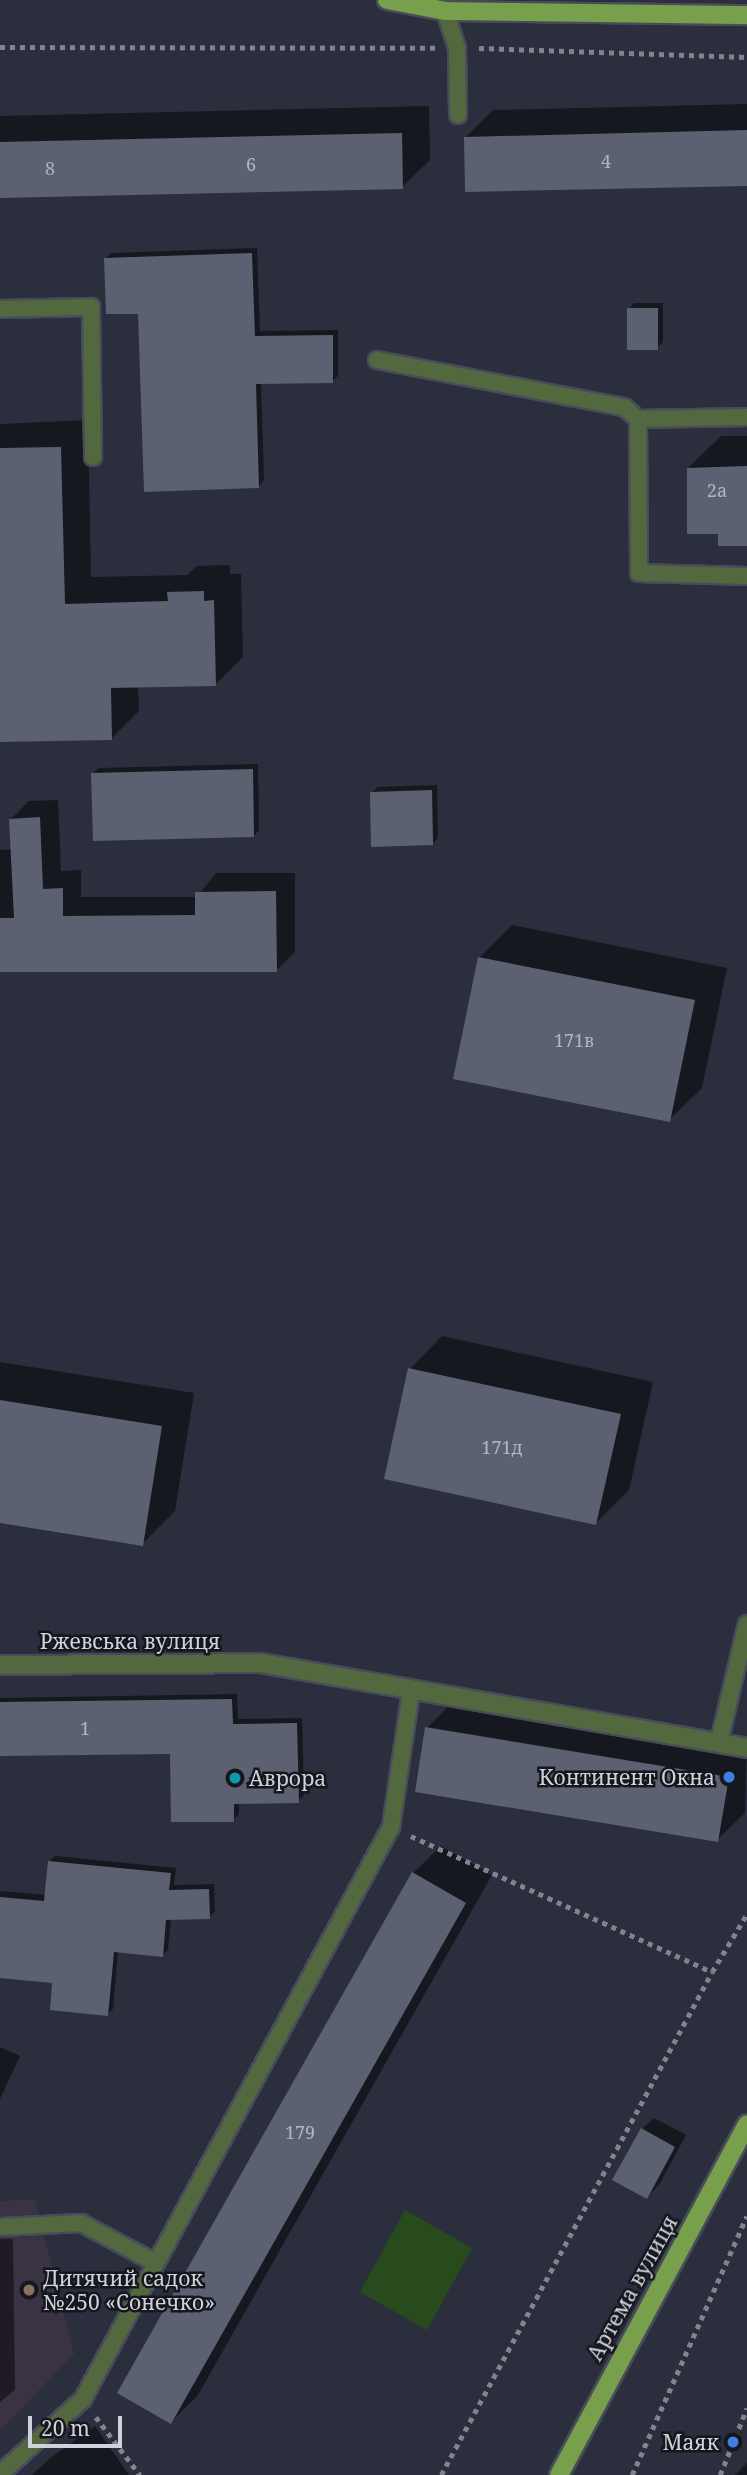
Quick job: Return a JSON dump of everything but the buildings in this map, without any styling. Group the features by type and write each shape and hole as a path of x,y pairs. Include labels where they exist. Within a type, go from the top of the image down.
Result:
{"main road":[{"path":"387,0 445,11 747,15"},
{"name":"Артема вулиця","path":"559,2475 747,2124"}],"street":[{"name":"Ржевська вулиця","path":"0,1665 260,1663 747,1748"}],"lane":[{"path":"445,11 457,48 458,115"},
{"path":"0,309 91,307 93,457"},
{"path":"377,360 624,407 638,419 747,417"},
{"path":"638,419 639,573 747,576"},
{"path":"719,1742 747,1624"},
{"path":"0,2474 83,2399 391,1827 411,1691"},
{"path":"1,2227 81,2223 156,2263"}],"path":[{"path":"0,47 457,48 747,57"},
{"path":"391,1827 712,1972"},
{"path":"441,2475 712,1972 747,1914"},
{"path":"632,2475 747,2216"},
{"path":"83,2399 139,2475"},
{"path":"720,2475 747,2408"}],"shaded area":[{"name":"Дитячий садок №250 «Сонечко»","path":"35,2199 74,2354 0,2431 0,2201"}],"green space":[{"path":"405,2210 472,2248 427,2330 360,2292"}],"place":[{"name":"Континент Окна","path":"729,1777"},
{"name":"Аврора","path":"235,1778"},
{"name":"Дитячий садок №250 «Сонечко»","path":"29,2290"},
{"name":"Маяк","path":"733,2442"}]}
